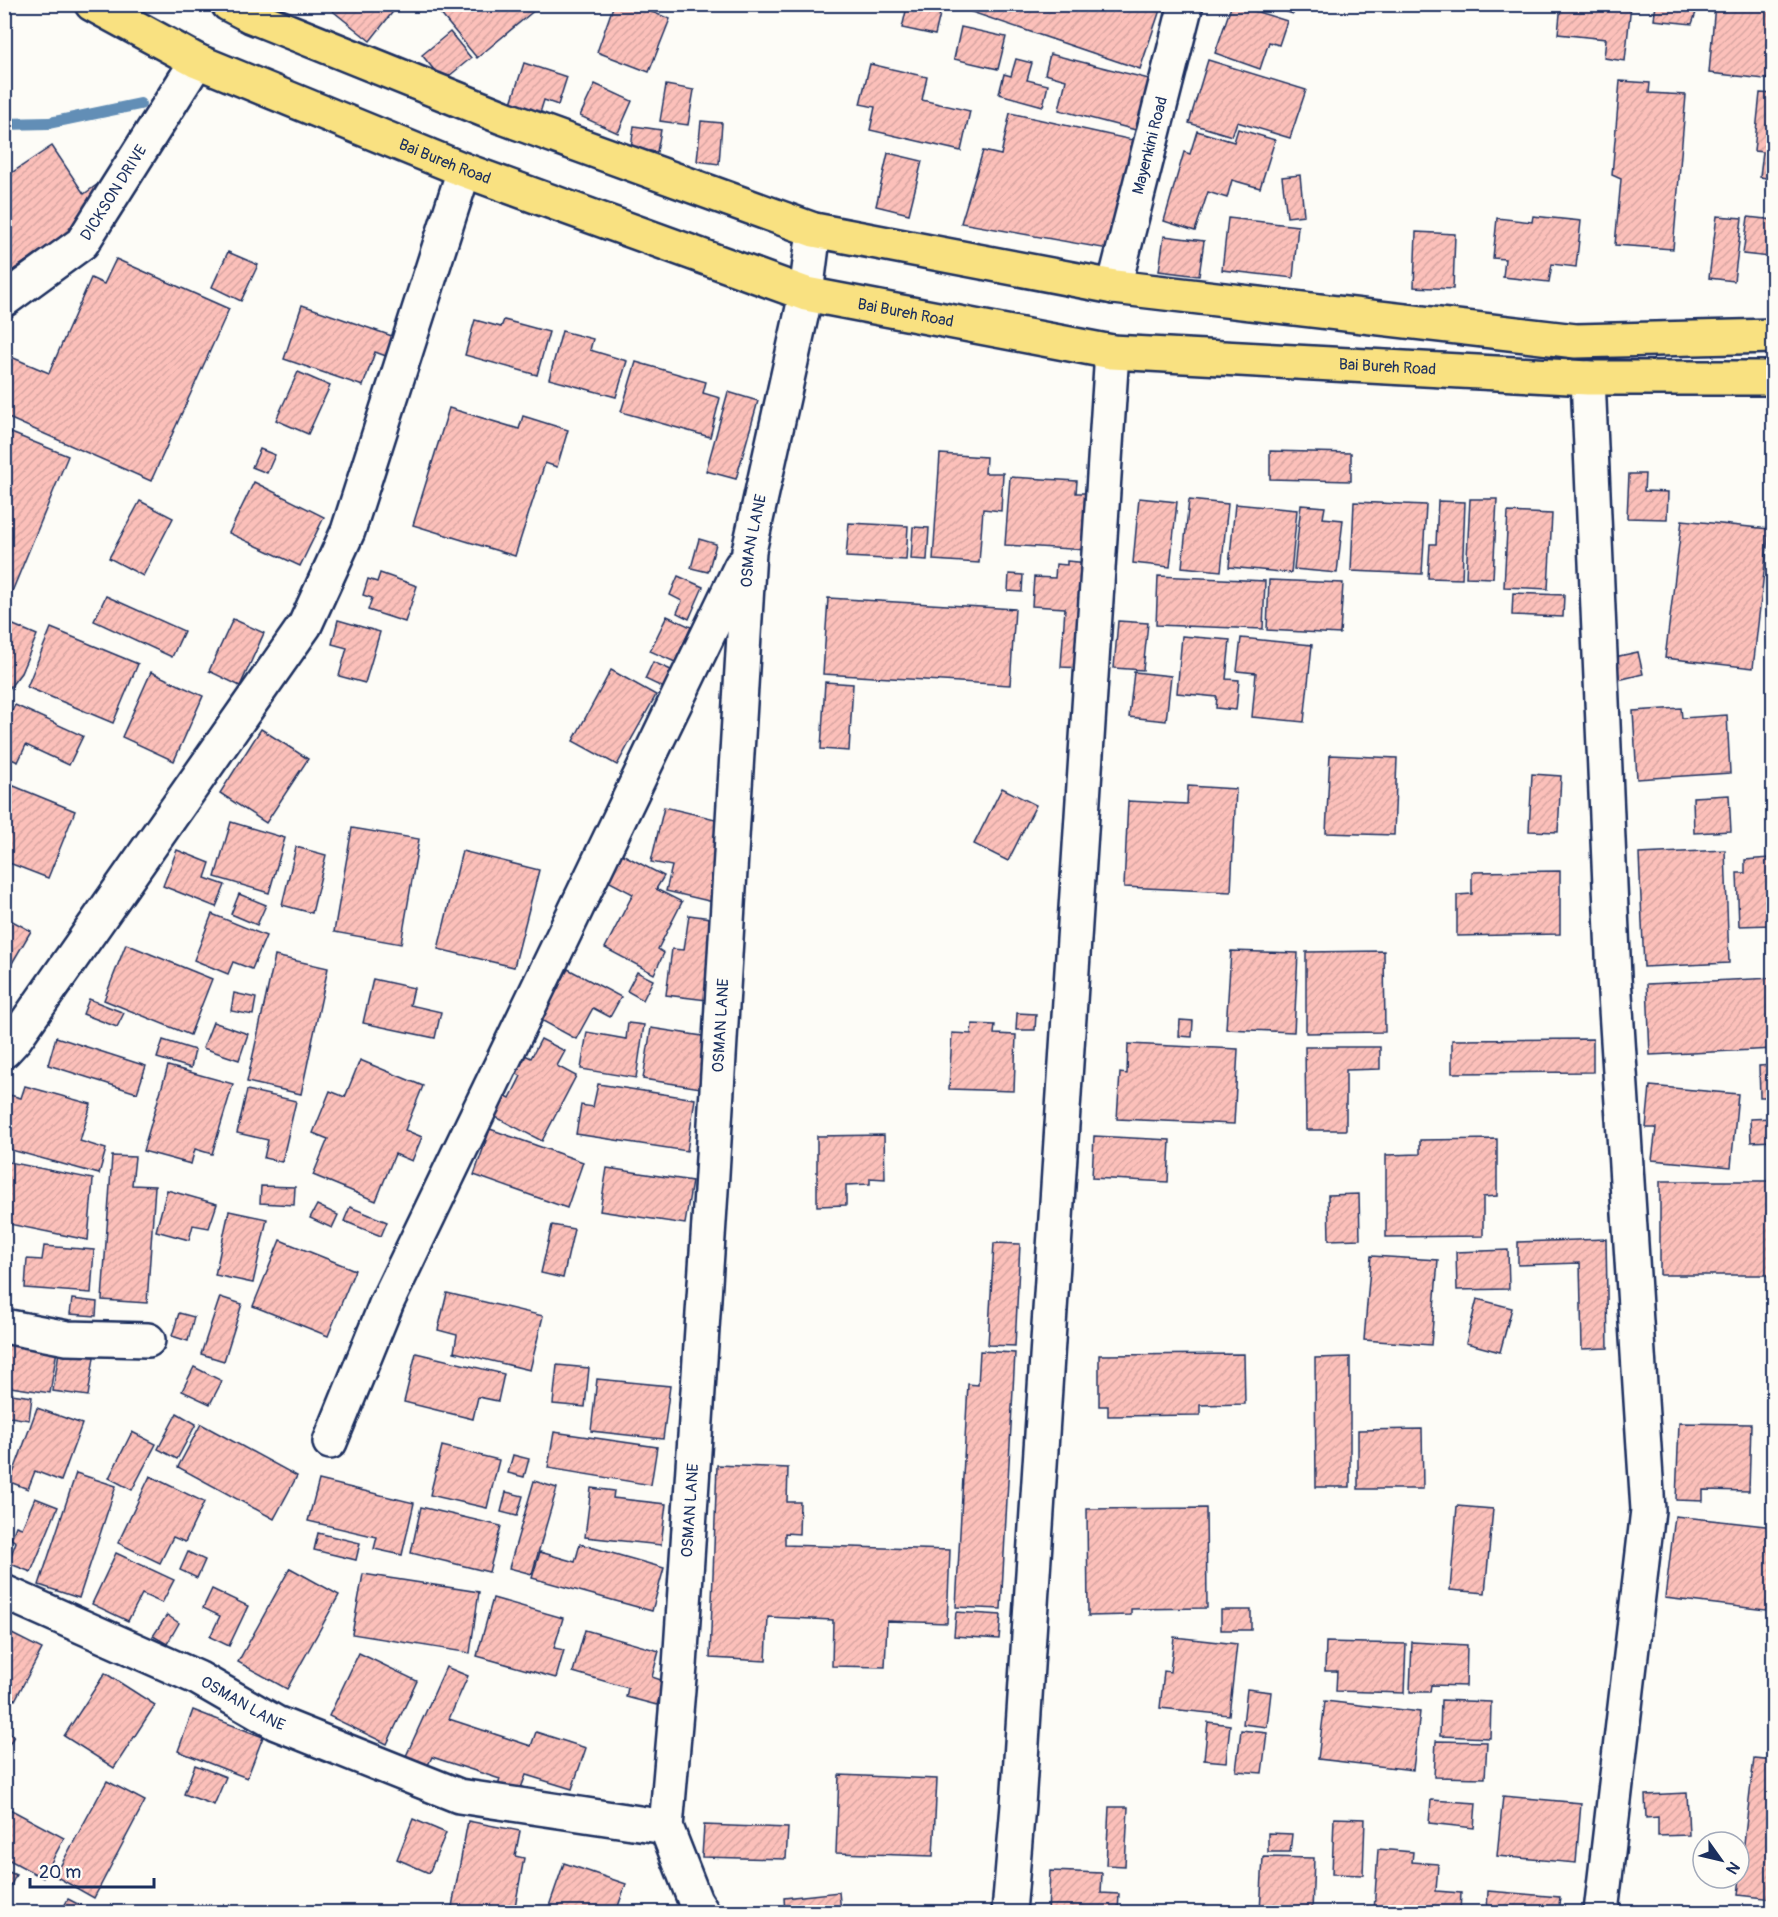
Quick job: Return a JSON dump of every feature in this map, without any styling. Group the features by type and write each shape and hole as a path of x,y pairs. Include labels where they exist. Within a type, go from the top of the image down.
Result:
{"highway":[{"name":"Bai Bureh Road","path":"92,4 197,61 464,170 806,294 1112,352 1588,378 1773,378"},
{"path":"228,4 251,16 502,117 814,230 1114,287 1576,341 1773,336"}],"street":[{"name":"Mayenkini Road","path":"1114,287 1186,4"},
{"name":"DICKSON DRIVE","path":"4,300 82,243 197,61"},
{"path":"4,1051 15,1039 305,625 348,531 464,170"},
{"name":"OSMAN LANE","path":"702,1912 695,1901 666,1827 680,1666 709,1227 749,551 806,294 814,230"},
{"path":"1009,1912 1112,352"},
{"path":"1588,378 1614,978 1648,1510 1601,1912"},
{"path":"330,1442 387,1302 749,551"},
{"path":"4,1326 67,1338 148,1340"},
{"name":"OSMAN LANE","path":"4,1592 198,1678 276,1723 459,1796 666,1827"}],"building":[{"path":"324,4 399,4 370,41"},
{"path":"438,4 542,4 477,58 435,7"},
{"path":"614,4 631,4 670,19 649,72 597,52"},
{"path":"948,4 1162,4 1140,69"},
{"path":"1232,4 1287,21 1279,45 1269,42 1260,69 1215,53"},
{"path":"1265,4 1296,4 1293,14"},
{"path":"1561,4 1631,4 1625,61 1604,58 1606,39 1558,34"},
{"path":"1656,4 1699,4 1692,24 1654,20"},
{"path":"1715,4 1774,4 1774,80 1709,73"},
{"path":"907,7 940,14 935,35 902,28"},
{"path":"961,27 1006,37 998,69 954,59"},
{"path":"450,32 471,58 443,81 422,55"},
{"path":"1050,54 1149,79 1136,130 1059,110 1066,80 1045,74"},
{"path":"1016,59 1032,63 1027,80 1048,85 1043,106 999,94 1004,74 1011,76"},
{"path":"1208,60 1306,90 1290,138 1237,122 1232,136 1189,123"},
{"path":"524,63 567,77 558,105 544,100 540,113 511,103"},
{"path":"870,64 927,77 922,100 970,111 961,151 870,130 875,107 860,104"},
{"path":"1620,81 1650,83 1649,93 1686,95 1673,249 1615,245 1621,179 1612,175"},
{"path":"595,84 632,101 618,133 580,116"},
{"path":"666,85 694,90 688,125 660,121"},
{"path":"1760,93 1774,94 1774,179 1760,177 1763,152 1754,151"},
{"path":"1010,113 1137,141 1108,249 961,223 983,151 1001,155"},
{"path":"701,121 722,123 719,164 697,161"},
{"path":"634,126 661,130 657,152 631,148"},
{"path":"1238,129 1275,140 1260,188 1232,180 1227,198 1208,192 1195,231 1164,221 1184,152 1190,154 1197,131 1234,142"},
{"path":"52,146 84,194 98,184 111,203 7,274 4,270 4,178"},
{"path":"888,153 922,161 909,214 876,206"},
{"path":"1300,175 1304,215 1287,217 1282,177"},
{"path":"1533,216 1581,221 1576,267 1552,264 1549,282 1503,277 1505,259 1493,258 1497,218 1532,222"},
{"path":"1717,216 1742,218 1734,281 1709,278"},
{"path":"1748,217 1774,220 1770,257 1743,254"},
{"path":"1228,218 1298,226 1293,278 1222,270"},
{"path":"1416,232 1455,234 1453,289 1414,287"},
{"path":"1164,236 1204,241 1199,276 1159,271"},
{"path":"228,252 258,265 241,301 212,287"},
{"path":"116,259 229,309 151,481 4,416 4,354 49,373 91,278 104,284"},
{"path":"302,305 392,336 386,356 375,352 363,386 284,359"},
{"path":"475,320 501,327 504,320 549,332 537,375 465,355"},
{"path":"562,331 593,339 590,350 627,361 616,397 549,379"},
{"path":"636,362 706,382 703,393 720,398 710,437 621,412"},
{"path":"298,372 330,386 308,434 276,420"},
{"path":"728,392 758,401 736,479 706,471"},
{"path":"449,408 519,429 523,416 568,430 557,467 545,463 515,556 413,525"},
{"path":"4,430 68,456 4,611"},
{"path":"260,449 275,455 267,473 252,467"},
{"path":"1270,451 1351,453 1351,481 1270,479"},
{"path":"940,454 986,457 985,473 1003,473 1001,511 983,509 979,563 933,560"},
{"path":"1629,474 1645,474 1644,491 1668,492 1667,519 1627,518"},
{"path":"1010,477 1077,481 1076,493 1090,493 1087,550 1005,545"},
{"path":"254,482 324,517 300,566 229,533"},
{"path":"1139,498 1177,502 1170,567 1133,563"},
{"path":"1470,499 1497,499 1493,578 1466,577"},
{"path":"1189,500 1228,504 1221,571 1182,567"},
{"path":"140,501 173,518 143,576 109,558"},
{"path":"1438,501 1465,502 1462,579 1428,578 1430,544 1436,544"},
{"path":"1354,502 1426,505 1422,574 1351,571"},
{"path":"1235,504 1297,510 1291,573 1229,567"},
{"path":"1301,505 1325,507 1323,518 1343,520 1337,573 1294,569"},
{"path":"1508,512 1552,514 1548,589 1504,587"},
{"path":"1682,520 1769,529 1753,668 1665,658"},
{"path":"849,523 908,526 906,560 846,557"},
{"path":"913,527 929,528 927,560 911,559"},
{"path":"699,539 716,544 708,572 691,568"},
{"path":"1067,561 1089,563 1082,668 1061,667 1065,608 1032,606 1034,577 1055,578 1056,564 1067,565"},
{"path":"380,573 417,586 405,622 368,610 372,598 363,595 368,579 377,582"},
{"path":"1009,574 1023,575 1022,592 1008,591"},
{"path":"678,576 703,587 689,619 677,613 682,601 670,595"},
{"path":"1158,576 1265,581 1263,629 1156,625"},
{"path":"1269,580 1343,583 1340,634 1267,630"},
{"path":"1513,593 1564,595 1563,617 1512,615"},
{"path":"106,596 184,631 172,657 94,621"},
{"path":"828,598 1015,609 1010,685 823,674"},
{"path":"667,616 691,627 675,662 650,651"},
{"path":"233,619 264,633 240,686 209,671"},
{"path":"338,620 380,632 365,683 339,676 347,648 332,644"},
{"path":"4,621 37,635 21,673 4,695"},
{"path":"1118,621 1148,623 1143,670 1114,668"},
{"path":"51,628 138,664 113,723 27,687"},
{"path":"1182,636 1230,640 1226,679 1239,680 1236,710 1216,708 1217,697 1177,693"},
{"path":"1241,638 1312,645 1304,722 1252,717 1256,673 1237,671"},
{"path":"1638,652 1643,674 1610,682 1605,659"},
{"path":"653,662 671,670 664,688 645,679"},
{"path":"611,670 656,695 617,765 573,741"},
{"path":"151,672 203,696 174,761 122,737"},
{"path":"1134,672 1171,676 1166,721 1129,717"},
{"path":"825,682 853,684 849,751 821,749"},
{"path":"15,705 83,736 69,765 26,745 18,762 4,756 4,727"},
{"path":"1681,708 1682,718 1727,715 1730,773 1637,779 1633,711"},
{"path":"261,729 308,759 266,823 220,793"},
{"path":"1330,755 1397,758 1394,835 1326,833"},
{"path":"1532,774 1561,776 1558,832 1529,831"},
{"path":"4,782 75,811 48,878 4,861"},
{"path":"1188,786 1236,789 1231,892 1124,887 1128,801 1187,804"},
{"path":"1002,788 1036,805 1008,861 974,844"},
{"path":"1729,795 1731,831 1694,833 1693,797"},
{"path":"664,807 724,821 726,905 666,891 672,866 651,862"},
{"path":"231,822 285,838 269,893 215,877"},
{"path":"352,828 419,839 401,944 334,932"},
{"path":"296,847 326,855 312,913 282,905"},
{"path":"177,850 210,863 205,878 225,885 216,907 163,886"},
{"path":"1725,850 1729,963 1644,967 1639,854"},
{"path":"462,851 539,870 514,967 438,949"},
{"path":"620,853 664,876 656,889 682,902 658,949 664,953 654,974 605,948 633,894 606,880"},
{"path":"1769,858 1772,925 1739,926 1737,873 1745,873 1745,860"},
{"path":"1560,871 1560,934 1457,936 1457,895 1472,894 1472,872"},
{"path":"239,894 266,905 257,925 231,914"},
{"path":"212,914 266,936 252,969 233,962 228,974 194,960"},
{"path":"689,915 725,920 715,1001 666,995 672,949 684,950"},
{"path":"4,918 31,931 4,977"},
{"path":"126,944 212,979 190,1035 104,1000"},
{"path":"1231,951 1298,953 1294,1032 1226,1029"},
{"path":"1384,951 1385,1032 1306,1033 1306,952"},
{"path":"275,956 328,968 301,1094 247,1082"},
{"path":"568,969 621,997 610,1017 593,1008 576,1039 541,1020"},
{"path":"637,972 653,980 643,1000 627,991"},
{"path":"1774,978 1774,1049 1650,1055 1647,984"},
{"path":"373,979 414,988 410,1005 441,1012 435,1038 363,1023"},
{"path":"234,993 256,998 253,1015 231,1011"},
{"path":"89,999 124,1013 117,1027 83,1014"},
{"path":"1017,1013 1036,1014 1035,1030 1016,1030"},
{"path":"1180,1020 1193,1021 1192,1037 1179,1036"},
{"path":"213,1022 248,1034 239,1060 203,1048"},
{"path":"628,1023 644,1025 636,1078 581,1069 587,1032 626,1039"},
{"path":"972,1024 995,1025 994,1034 1016,1035 1014,1091 949,1089 952,1033 971,1034"},
{"path":"651,1028 715,1038 707,1089 643,1079"},
{"path":"56,1037 146,1066 137,1093 48,1065"},
{"path":"541,1039 565,1051 557,1066 576,1076 542,1141 488,1113 498,1092 510,1098 521,1076 512,1071 521,1053 531,1058"},
{"path":"1593,1039 1593,1072 1452,1073 1452,1040"},
{"path":"163,1040 195,1050 191,1068 157,1058"},
{"path":"1128,1044 1238,1049 1234,1124 1117,1119 1120,1073 1127,1074"},
{"path":"1305,1047 1380,1047 1380,1069 1346,1070 1346,1130 1306,1130"},
{"path":"360,1060 423,1086 405,1130 422,1137 412,1161 395,1154 376,1201 313,1175 328,1139 313,1133 330,1091 345,1097"},
{"path":"1774,1065 1774,1097 1760,1097 1759,1066"},
{"path":"168,1066 233,1084 212,1154 195,1149 191,1164 143,1151"},
{"path":"598,1084 695,1099 687,1151 576,1134 581,1105 593,1107"},
{"path":"25,1086 91,1104 80,1141 106,1149 99,1174 4,1148 6,1094 21,1098"},
{"path":"1650,1086 1738,1094 1731,1167 1652,1160 1656,1128 1646,1128"},
{"path":"247,1090 296,1101 282,1162 264,1158 268,1140 237,1133"},
{"path":"1774,1118 1774,1141 1751,1142 1750,1119"},
{"path":"490,1129 583,1162 567,1208 474,1175"},
{"path":"884,1135 885,1179 870,1178 870,1184 846,1185 846,1205 817,1206 817,1136"},
{"path":"1094,1136 1170,1140 1168,1182 1092,1178"},
{"path":"1497,1139 1497,1196 1483,1197 1483,1236 1386,1237 1386,1155 1420,1154 1420,1140"},
{"path":"112,1156 135,1157 132,1185 155,1186 147,1303 102,1300"},
{"path":"4,1161 93,1179 88,1240 4,1223"},
{"path":"607,1168 692,1181 685,1224 600,1211"},
{"path":"1660,1181 1774,1181 1774,1275 1660,1275"},
{"path":"261,1186 295,1187 294,1205 260,1203"},
{"path":"167,1190 217,1204 209,1228 193,1225 189,1240 156,1231"},
{"path":"1359,1194 1360,1239 1329,1240 1328,1195"},
{"path":"317,1205 338,1215 332,1228 310,1218"},
{"path":"350,1207 387,1222 381,1236 344,1221"},
{"path":"229,1211 267,1219 253,1283 215,1275"},
{"path":"552,1225 574,1229 563,1278 541,1273"},
{"path":"1606,1239 1608,1348 1582,1349 1580,1263 1518,1265 1518,1242"},
{"path":"280,1240 355,1270 328,1336 253,1306"},
{"path":"994,1243 1020,1244 1015,1346 988,1345"},
{"path":"44,1246 94,1250 91,1293 25,1288 27,1259 42,1260"},
{"path":"1508,1250 1509,1289 1457,1290 1456,1252"},
{"path":"1371,1256 1438,1260 1431,1345 1364,1340"},
{"path":"447,1293 543,1316 530,1370 454,1352 457,1335 438,1330"},
{"path":"220,1297 242,1304 224,1361 201,1354"},
{"path":"72,1299 97,1302 96,1316 70,1314"},
{"path":"1477,1299 1512,1308 1500,1352 1466,1343"},
{"path":"179,1313 194,1317 188,1341 172,1336"},
{"path":"4,1342 57,1350 50,1393 4,1386"},
{"path":"980,1351 1015,1353 1001,1609 956,1607 968,1384 978,1385"},
{"path":"59,1352 94,1357 88,1396 53,1391"},
{"path":"416,1353 504,1374 498,1401 478,1397 473,1419 404,1402"},
{"path":"1244,1354 1245,1404 1200,1405 1200,1415 1108,1416 1108,1406 1099,1406 1099,1355"},
{"path":"1350,1357 1350,1487 1316,1487 1315,1358"},
{"path":"557,1365 589,1368 585,1407 553,1404"},
{"path":"194,1367 222,1381 210,1404 182,1391"},
{"path":"597,1379 670,1386 663,1439 591,1431"},
{"path":"4,1393 32,1397 29,1420 4,1416"},
{"path":"37,1408 82,1424 61,1481 35,1471 28,1489 10,1482"},
{"path":"177,1413 196,1424 177,1459 158,1449"},
{"path":"1679,1423 1751,1424 1749,1491 1703,1490 1703,1501 1676,1500"},
{"path":"201,1424 297,1476 274,1519 178,1467"},
{"path":"1422,1429 1423,1489 1358,1489 1358,1430"},
{"path":"132,1432 156,1444 132,1490 109,1478"},
{"path":"554,1432 657,1447 651,1485 548,1468"},
{"path":"442,1446 499,1460 487,1508 430,1495"},
{"path":"513,1455 529,1459 524,1477 508,1473"},
{"path":"717,1465 788,1468 787,1502 800,1502 799,1534 785,1533 785,1545 950,1550 947,1623 887,1621 885,1667 832,1666 833,1620 768,1617 766,1661 710,1658"},
{"path":"76,1473 116,1486 79,1598 39,1585"},
{"path":"150,1476 204,1502 185,1542 173,1537 160,1563 118,1543"},
{"path":"319,1480 414,1503 402,1555 374,1549 377,1537 308,1521"},
{"path":"534,1481 557,1488 532,1574 509,1568"},
{"path":"591,1488 614,1491 613,1498 666,1504 661,1545 585,1537"},
{"path":"506,1492 523,1496 517,1516 501,1512"},
{"path":"35,1498 58,1507 31,1572 8,1563 16,1542 11,1539 16,1526 22,1528"},
{"path":"1457,1506 1493,1509 1485,1593 1450,1590"},
{"path":"421,1507 501,1526 489,1572 411,1553"},
{"path":"1206,1508 1207,1608 1131,1609 1131,1615 1088,1616 1087,1509"},
{"path":"1675,1516 1774,1527 1774,1611 1665,1598"},
{"path":"318,1533 360,1543 356,1560 314,1550"},
{"path":"580,1544 664,1568 652,1611 532,1578 540,1552 575,1562"},
{"path":"188,1552 205,1560 197,1578 180,1570"},
{"path":"116,1553 174,1580 162,1603 142,1594 128,1621 92,1604"},
{"path":"290,1568 339,1595 287,1689 238,1662"},
{"path":"363,1574 479,1592 470,1653 352,1634"},
{"path":"212,1589 248,1606 229,1646 210,1637 220,1616 203,1608"},
{"path":"493,1598 563,1618 554,1648 564,1650 556,1678 477,1656"},
{"path":"1221,1610 1251,1610 1251,1630 1221,1630"},
{"path":"956,1612 1001,1615 999,1639 954,1636"},
{"path":"167,1615 179,1623 167,1644 153,1636"},
{"path":"4,1630 42,1649 15,1700 4,1695"},
{"path":"585,1630 659,1651 652,1677 664,1681 657,1705 626,1697 628,1688 573,1672"},
{"path":"1174,1637 1237,1644 1229,1715 1160,1708 1164,1671 1170,1672"},
{"path":"1326,1642 1406,1644 1404,1693 1336,1691 1337,1671 1325,1671"},
{"path":"1412,1642 1467,1645 1466,1686 1431,1685 1430,1692 1410,1692"},
{"path":"359,1653 417,1681 387,1744 329,1716"},
{"path":"446,1667 468,1676 449,1719 531,1746 536,1732 586,1748 572,1789 526,1775 519,1793 498,1786 500,1779 432,1757 428,1765 406,1756"},
{"path":"1769,1667 1774,1667 1774,1701 1765,1700"},
{"path":"105,1673 155,1705 114,1768 64,1736"},
{"path":"1247,1689 1271,1692 1267,1727 1243,1724"},
{"path":"1441,1700 1491,1702 1490,1738 1440,1736"},
{"path":"1325,1701 1420,1712 1413,1770 1318,1759"},
{"path":"193,1710 263,1737 247,1778 178,1751"},
{"path":"1208,1722 1230,1725 1226,1762 1204,1760"},
{"path":"1241,1730 1267,1733 1262,1773 1236,1771"},
{"path":"4,1731 14,1736 4,1753"},
{"path":"1436,1741 1487,1742 1485,1778 1434,1777"},
{"path":"1754,1758 1774,1760 1774,1899 1738,1895 1739,1890 1751,1890 1751,1830 1746,1830"},
{"path":"195,1765 226,1777 214,1805 184,1794"},
{"path":"839,1775 937,1779 933,1856 836,1853"},
{"path":"107,1781 145,1801 94,1898 55,1876"},
{"path":"1687,1793 1689,1835 1658,1836 1658,1817 1646,1818 1645,1795"},
{"path":"1503,1796 1581,1803 1576,1863 1497,1856"},
{"path":"1431,1800 1476,1803 1474,1828 1429,1823"},
{"path":"4,1806 64,1838 43,1878 4,1857"},
{"path":"1109,1807 1128,1807 1125,1866 1106,1865"},
{"path":"1334,1818 1365,1819 1363,1875 1332,1874"},
{"path":"413,1819 446,1833 429,1873 397,1859"},
{"path":"468,1821 520,1831 515,1856 524,1858 514,1912 451,1912"},
{"path":"704,1825 788,1828 786,1859 702,1857"},
{"path":"1268,1833 1292,1834 1290,1852 1268,1852"},
{"path":"1378,1849 1413,1852 1412,1862 1438,1864 1436,1891 1461,1893 1460,1912 1374,1912"},
{"path":"1263,1857 1314,1858 1312,1912 1260,1912"},
{"path":"564,1863 626,1884 616,1912 547,1912"},
{"path":"4,1870 16,1875 4,1899"},
{"path":"1050,1871 1102,1873 1101,1893 1119,1894 1118,1912 1048,1912"},
{"path":"1488,1891 1560,1897 1558,1912 1487,1912"},
{"path":"839,1892 841,1912 785,1912 784,1898"},
{"path":"68,1899 93,1912 61,1912"}],"waterway":[{"path":"4,124 49,123 140,104"}]}
